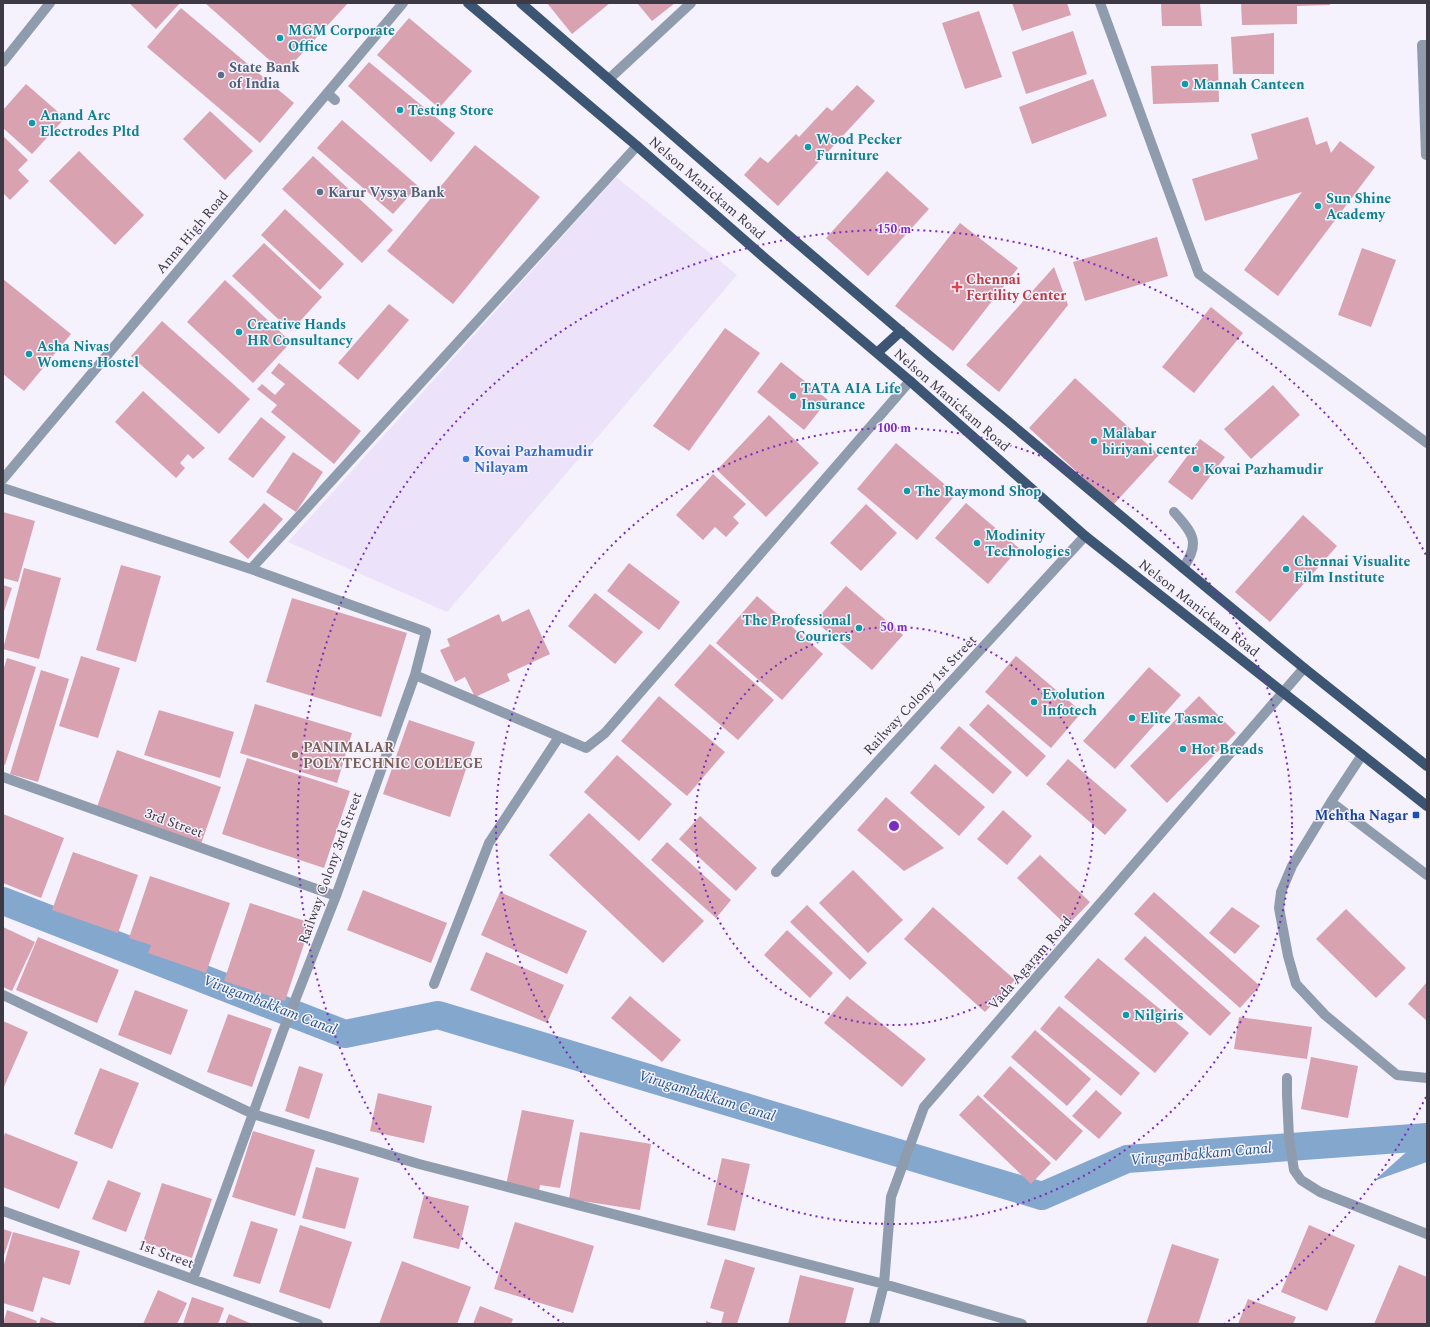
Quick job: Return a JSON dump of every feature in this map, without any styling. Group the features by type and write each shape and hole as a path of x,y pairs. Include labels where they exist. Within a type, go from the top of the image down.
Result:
{"main road":[{"name":"Nelson Manickam Road","path":"468,3 910,381 1085,536 1427,806"},
{"name":"Nelson Manickam Road","path":"521,3 901,331 1183,568 1304,668 1427,766"},
{"path":"877,353 901,331"}],"street":[{"path":"3,62 50,3"},
{"name":"Anna High Road","path":"3,479 331,96 403,3"},
{"path":"609,79 691,3"},
{"path":"1100,3 1199,274 1427,443"},
{"path":"1426,155 1422,45 1427,45"},
{"path":"3,488 251,569 637,146"},
{"path":"415,675 586,748 604,734 910,381"},
{"path":"1174,512 1193,537 1194,546 1191,557 1183,568"},
{"name":"Railway Colony 1st Street","path":"776,872 1085,536"},
{"name":"Railway Colony 3rd Street","path":"251,569 426,632 415,675 336,896 283,1031 253,1114"},
{"name":"Vada Agaram Road","path":"874,1324 884,1284 891,1197 924,1107 1304,668"},
{"path":"434,984 489,843 559,736"},
{"path":"1362,755 1292,866 1281,892 1279,908 1288,956 1296,984 1325,1015 1397,1075 1427,1078"},
{"name":"3rd Street","path":"3,777 336,896"},
{"path":"1331,802 1427,875"},
{"path":"3,995 253,1114 419,1164 884,1284 1022,1324"},
{"path":"1287,1078 1289,1138 1294,1170 1301,1180 1320,1192 1427,1234"},
{"path":"193,1279 253,1114"},
{"name":"1st Street","path":"3,1211 318,1324"}],"shaded area":[{"path":"616,177 737,275 447,612 288,542"}],"water":[{"path":"1427,1135 1427,1162 1374,1181 1422,1138"}],"building":[{"path":"129,3 180,3 156,29"},
{"name":"MGM Corporate Office","path":"205,3 348,3 284,73"},
{"path":"547,3 610,3 572,34"},
{"path":"637,3 675,3 652,21"},
{"path":"1012,3 1067,3 1071,15 1022,31"},
{"path":"1161,3 1200,3 1202,26 1162,26"},
{"path":"1241,3 1330,3 1330,5 1297,6 1297,24 1242,25"},
{"path":"181,8 294,103 260,143 147,47"},
{"path":"979,11 1002,77 965,89 942,23"},
{"path":"409,18 472,71 439,108 377,55"},
{"path":"1073,31 1087,74 1026,94 1012,52"},
{"path":"1274,33 1274,74 1233,74 1231,37"},
{"name":"Testing Store","path":"369,62 455,133 431,162 348,86"},
{"name":"Mannah Canteen","path":"1218,64 1219,102 1153,104 1151,66"},
{"path":"1093,79 1107,116 1032,144 1019,107"},
{"name":"Anand Arc Electrodes Pltd","path":"26,84 65,118 32,154 3,128 3,110"},
{"name":"Wood Pecker Furniture","path":"857,85 875,101 778,206 744,175 760,157 768,163 796,134 799,137 827,107 832,111"},
{"path":"210,111 253,151 225,180 183,139"},
{"name":"Sun Shine Academy","path":"1308,117 1316,145 1327,141 1331,153 1340,141 1375,167 1278,296 1244,270 1302,192 1205,221 1192,179 1258,159 1251,134"},
{"path":"342,120 418,186 393,214 317,148"},
{"path":"3,136 28,160 18,170 29,181 10,200 3,193"},
{"path":"475,145 540,197 453,304 387,251"},
{"path":"79,151 144,215 115,245 49,181"},
{"path":"313,156 393,230 362,263 282,189"},
{"path":"887,171 929,209 868,276 826,238"},
{"path":"285,209 344,264 320,290 261,235"},
{"name":"Chennai Fertility Center","path":"960,223 1018,268 953,351 895,306"},
{"path":"1157,237 1168,276 1085,301 1073,262"},
{"path":"264,243 322,297 291,331 232,276"},
{"path":"1362,248 1396,260 1371,327 1338,315"},
{"path":"1054,267 1068,305 999,392 966,365"},
{"name":"Asha Nivas Womens Hostel","path":"3,279 71,334 24,391 3,374"},
{"name":"Creative Hands HR Consultancy","path":"225,280 291,342 253,383 187,322"},
{"path":"389,304 409,320 358,380 338,363"},
{"path":"1211,307 1243,333 1194,393 1162,367"},
{"path":"162,321 250,399 219,434 131,356"},
{"path":"725,328 760,353 689,451 653,426"},
{"name":"TATA AIA Life Insurance","path":"781,362 828,400 804,430 757,392"},
{"path":"279,363 361,431 334,464 271,412 277,405 257,389 262,384 275,395 285,384 271,373"},
{"name":"Malabar biriyani center","path":"1075,378 1159,455 1113,505 1029,428"},
{"path":"1273,385 1300,415 1251,459 1224,429"},
{"path":"143,391 205,448 193,459 188,454 180,463 185,468 176,478 115,422"},
{"path":"769,415 819,463 766,517 717,470"},
{"path":"261,417 286,437 253,478 228,459"},
{"name":"Kovai Pazhamudir","path":"1200,439 1225,457 1192,500 1168,482"},
{"name":"The Raymond Shop","path":"896,443 956,494 917,540 857,489"},
{"path":"293,452 323,472 296,512 266,492"},
{"path":"713,474 746,504 733,517 739,523 726,537 715,527 703,540 676,515"},
{"path":"264,503 283,519 248,559 229,542"},
{"name":"Modinity Technologies","path":"966,503 1019,548 988,584 935,538"},
{"path":"866,504 897,533 861,571 830,543"},
{"path":"3,512 35,521 18,582 3,578"},
{"name":"Chennai Visualite Film Institute","path":"1303,515 1337,546 1270,622 1235,592"},
{"path":"629,563 680,602 659,630 607,591"},
{"path":"121,565 161,576 136,662 96,650"},
{"path":"24,568 61,578 39,659 3,649"},
{"path":"3,585 12,588 3,614"},
{"name":"The Professional Couriers","path":"846,586 903,635 872,670 815,621"},
{"path":"595,593 643,632 615,664 568,626"},
{"path":"757,596 823,654 782,700 716,643"},
{"path":"292,598 407,633 381,717 266,682"},
{"path":"529,609 550,654 507,674 510,681 475,697 465,677 455,682 440,650 450,646 447,639 499,614 502,622"},
{"path":"710,644 774,700 738,740 674,685"},
{"path":"81,656 120,668 98,738 59,726"},
{"name":"Evolution Infotech","path":"1016,656 1082,712 1051,748 985,692"},
{"path":"7,658 36,667 5,765 3,764 3,671"},
{"name":"Elite Tasmac","path":"1149,667 1181,695 1115,769 1083,741"},
{"path":"41,670 69,679 38,782 10,774"},
{"path":"659,696 725,752 687,796 621,741"},
{"name":"Hot Breads","path":"1199,696 1236,733 1167,803 1130,766"},
{"path":"255,704 352,733 337,783 240,753"},
{"path":"988,704 1046,756 1027,777 969,725"},
{"path":"159,710 234,732 220,778 144,755"},
{"path":"409,720 475,742 450,817 383,794"},
{"path":"959,726 1012,772 993,794 940,748"},
{"path":"117,750 221,787 201,844 97,807"},
{"path":"617,755 672,804 639,841 584,792"},
{"path":"247,758 350,791 324,868 222,834"},
{"path":"1068,759 1127,810 1105,835 1046,784"},
{"path":"935,764 985,807 959,836 910,793"},
{"path":"886,797 944,848 904,871 857,830"},
{"path":"1003,810 1032,836 1007,865 977,839"},
{"path":"589,813 704,921 663,963 549,855"},
{"path":"3,814 64,838 41,898 3,883"},
{"path":"700,816 757,868 736,891 679,839"},
{"path":"667,842 731,900 716,918 651,860"},
{"path":"73,852 138,875 118,933 52,910"},
{"path":"1040,855 1090,902 1067,926 1017,878"},
{"path":"853,870 903,920 868,953 819,903"},
{"path":"150,876 230,903 206,973 148,953 151,945 129,938"},
{"path":"363,890 447,923 431,963 347,930"},
{"path":"500,892 587,931 567,974 481,935"},
{"path":"1154,892 1260,986 1240,1008 1134,914"},
{"path":"250,903 311,923 285,1001 224,981"},
{"path":"807,905 867,963 850,980 790,922"},
{"path":"933,907 1015,980 985,1012 904,939"},
{"path":"1232,907 1260,926 1235,954 1209,933"},
{"path":"1346,909 1406,968 1376,998 1316,939"},
{"path":"3,927 35,942 12,991 3,987"},
{"path":"787,930 833,973 810,998 764,955"},
{"path":"1145,936 1231,1013 1210,1036 1124,959"},
{"path":"38,937 119,970 97,1023 16,990"},
{"path":"486,952 564,985 547,1023 470,990"},
{"name":"Nilgiris","path":"1098,958 1189,1033 1155,1073 1064,997"},
{"path":"1427,982 1427,1021 1408,1004"},
{"path":"135,990 188,1010 171,1055 118,1035"},
{"path":"630,996 681,1040 662,1062 611,1018"},
{"path":"847,996 926,1059 902,1087 824,1023"},
{"path":"1059,1006 1140,1073 1121,1096 1040,1029"},
{"path":"228,1014 272,1029 252,1087 207,1072"},
{"path":"1239,1017 1312,1027 1307,1059 1234,1049"},
{"path":"3,1021 28,1032 3,1089"},
{"path":"1035,1030 1091,1079 1067,1106 1011,1057"},
{"path":"1311,1057 1358,1066 1348,1118 1301,1109"},
{"path":"299,1066 323,1074 309,1119 285,1111"},
{"path":"1010,1066 1083,1131 1056,1161 983,1096"},
{"path":"100,1068 139,1083 112,1149 74,1134"},
{"path":"1096,1090 1122,1113 1099,1139 1072,1116"},
{"path":"378,1093 432,1106 424,1143 370,1131"},
{"path":"978,1095 1051,1163 1031,1184 959,1115"},
{"path":"522,1110 574,1120 560,1188 540,1185 539,1192 506,1185"},
{"path":"253,1131 315,1150 295,1216 232,1197"},
{"path":"580,1132 651,1144 640,1210 569,1199"},
{"path":"5,1133 78,1162 59,1209 3,1187 3,1139"},
{"path":"722,1158 750,1164 735,1231 707,1225"},
{"path":"316,1167 359,1178 345,1229 302,1218"},
{"path":"108,1180 141,1193 126,1232 92,1219"},
{"path":"162,1183 212,1199 192,1258 143,1242"},
{"path":"424,1195 469,1206 459,1249 413,1238"},
{"path":"251,1221 278,1229 260,1284 233,1276"},
{"path":"515,1222 594,1246 573,1313 494,1289"},
{"path":"300,1225 352,1242 330,1309 279,1292"},
{"path":"1309,1225 1355,1245 1327,1311 1281,1292"},
{"path":"3,1229 12,1232 3,1258"},
{"path":"13,1232 80,1251 70,1285 43,1277 33,1312 3,1303 3,1268"},
{"path":"1172,1244 1219,1259 1198,1324 1146,1324"},
{"path":"725,1259 755,1268 737,1324 721,1324 724,1312 710,1308"},
{"path":"402,1261 471,1287 457,1324 379,1324"},
{"path":"1399,1265 1427,1277 1427,1324 1374,1324"},
{"path":"800,1275 854,1288 845,1324 788,1324"},
{"path":"158,1290 187,1303 177,1324 143,1324"},
{"path":"192,1297 224,1308 218,1324 183,1324"},
{"path":"1248,1299 1296,1317 1293,1324 1238,1324"},
{"path":"480,1306 513,1319 511,1324 473,1324"},
{"path":"7,1310 37,1321 36,1324 3,1324"},
{"path":"229,1314 252,1324 225,1324"},
{"path":"41,1317 59,1324 39,1324"},
{"path":"706,1321 715,1324 706,1324"}],"waterway":[{"name":"Virugambakkam Canal","path":"3,901 345,1034 438,1015 1042,1196 1127,1159 1427,1137"}],"place":[{"name":"MGM Corporate Office","path":"280,38"},
{"name":"State Bank of India","path":"221,75"},
{"name":"Mannah Canteen","path":"1185,84"},
{"name":"Testing Store","path":"400,110"},
{"name":"Anand Arc Electrodes Pltd","path":"32,123"},
{"name":"Wood Pecker Furniture","path":"808,147"},
{"name":"Karur Vysya Bank","path":"320,192"},
{"name":"Sun Shine Academy","path":"1318,206"},
{"name":"Chennai Fertility Center","path":"957,287"},
{"name":"Creative Hands HR Consultancy","path":"239,332"},
{"name":"Asha Nivas Womens Hostel","path":"29,354"},
{"name":"TATA AIA Life Insurance","path":"793,396"},
{"name":"Malabar biriyani center","path":"1094,441"},
{"name":"Kovai Pazhamudir Nilayam","path":"466,459"},
{"name":"Kovai Pazhamudir","path":"1196,469"},
{"name":"The Raymond Shop","path":"907,491"},
{"name":"Modinity Technologies","path":"977,543"},
{"name":"Chennai Visualite Film Institute","path":"1286,569"},
{"name":"The Professional Couriers","path":"859,628"},
{"name":"Evolution Infotech","path":"1034,702"},
{"name":"Elite Tasmac","path":"1132,718"},
{"name":"Hot Breads","path":"1183,749"},
{"name":"PANIMALAR POLYTECHNIC COLLEGE","path":"295,755"},
{"name":"Mehtha Nagar","path":"1416,815"},
{"name":"Nilgiris","path":"1126,1015"}]}
